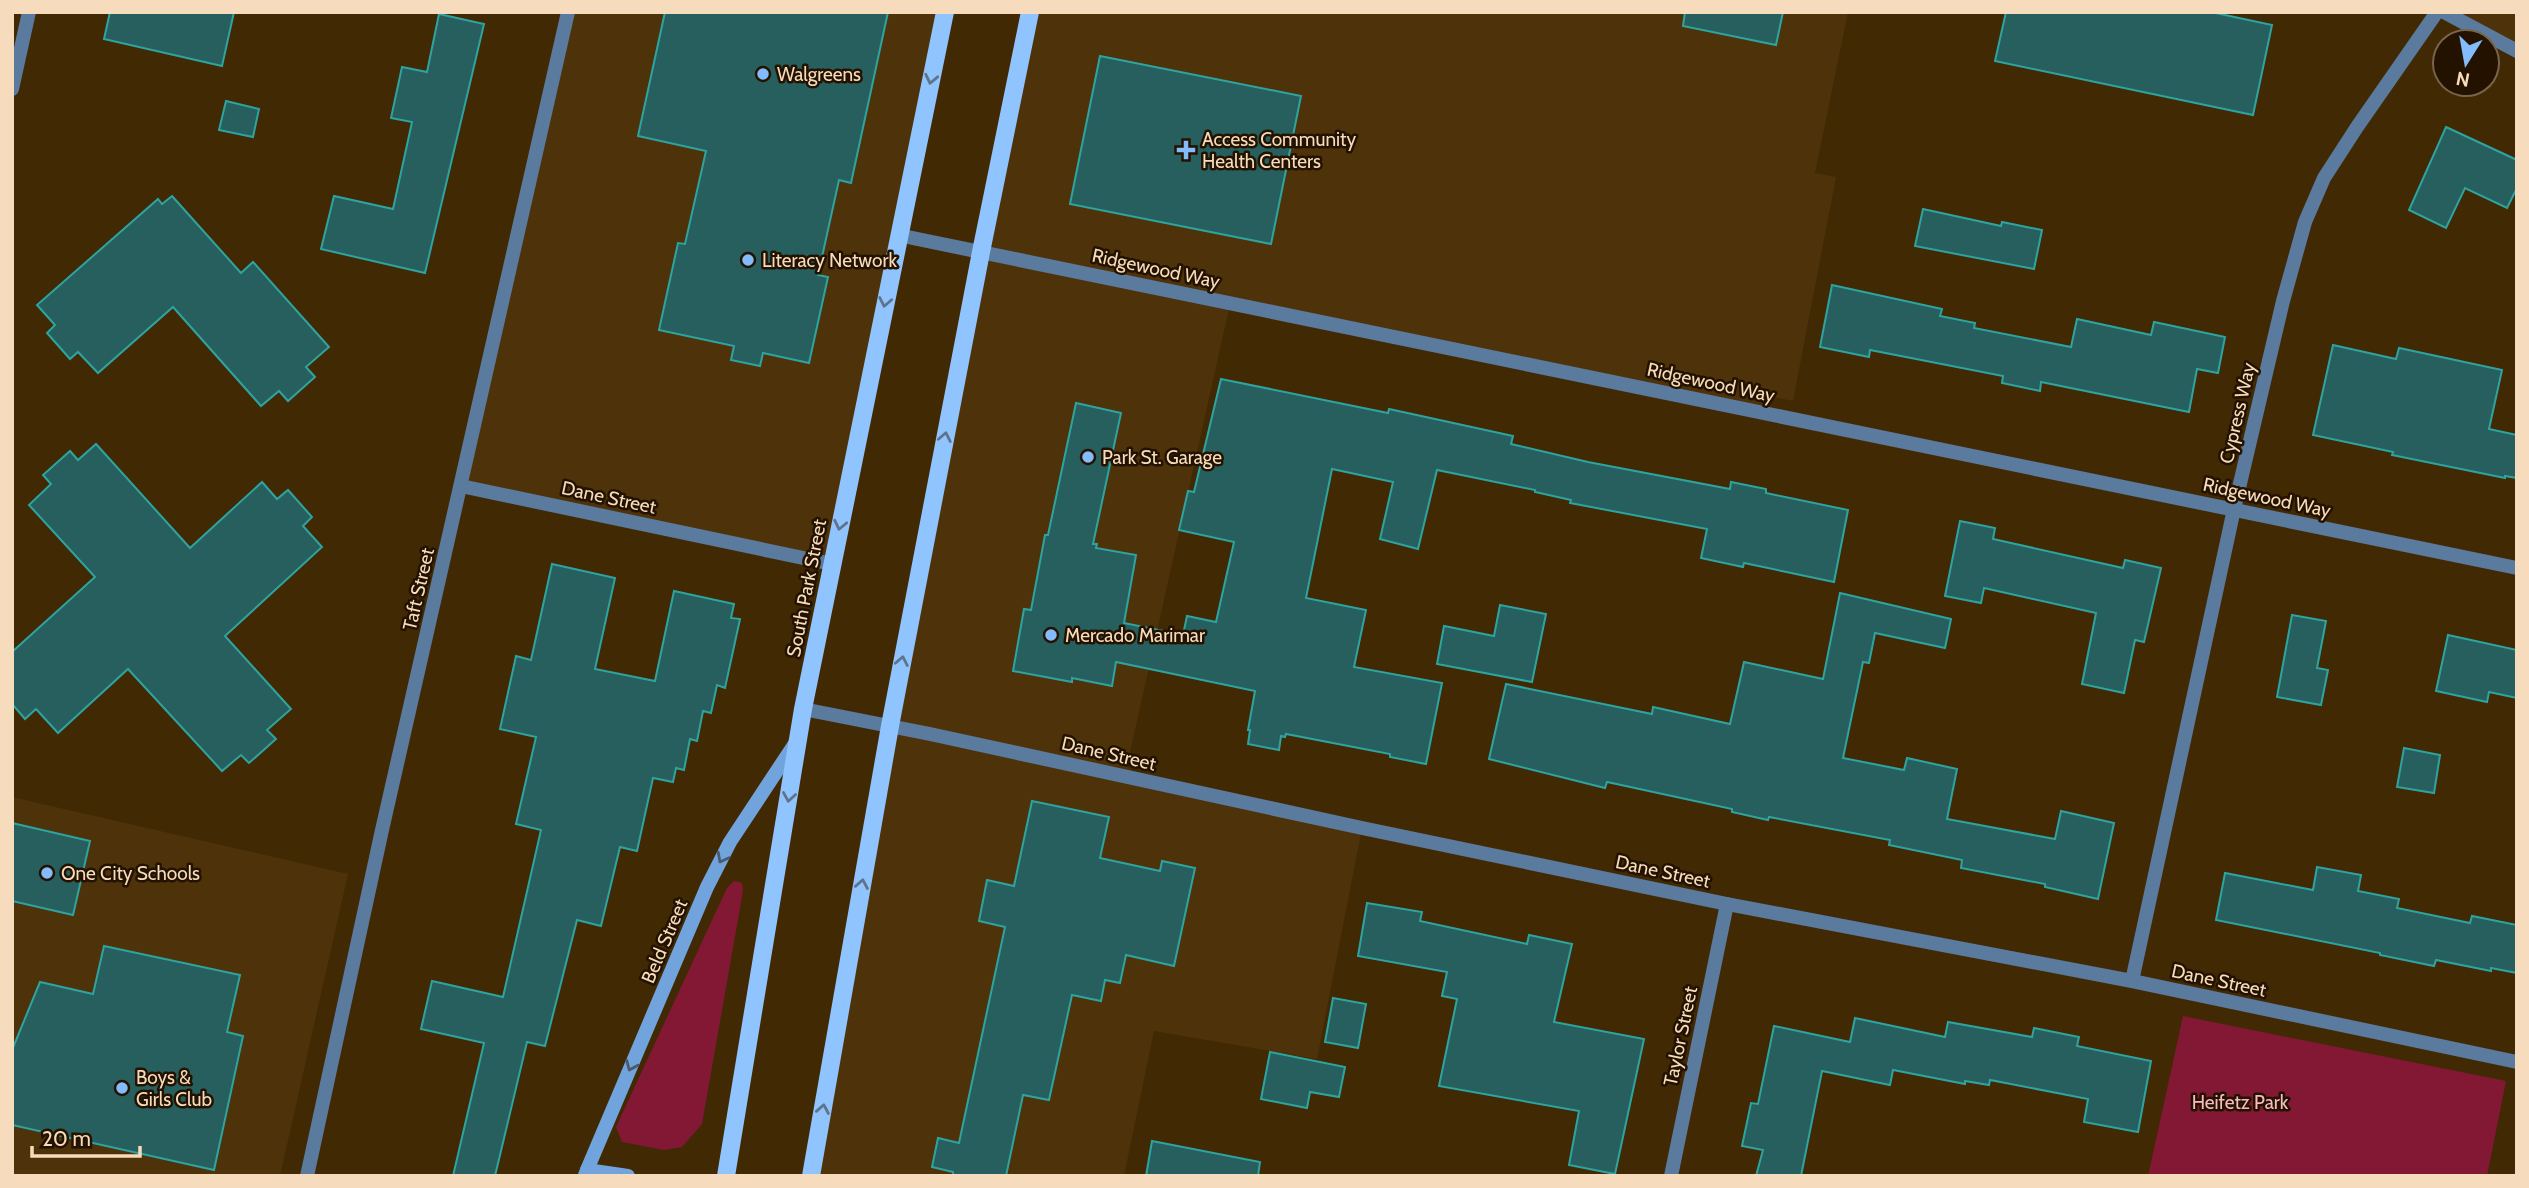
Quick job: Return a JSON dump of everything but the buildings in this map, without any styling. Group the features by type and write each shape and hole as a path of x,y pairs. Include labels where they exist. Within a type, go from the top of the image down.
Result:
{"main road":[{"name":"South Park Street","path":"726,1176 803,709 945,12"},
{"path":"811,1176 890,726 1030,12"}],"street":[{"path":"12,89 29,12"},
{"name":"Taft Street","path":"307,1176 382,830 568,12"},
{"name":"Cypress Way","path":"2132,981 2234,509 2283,301 2305,222 2324,178 2437,12"},
{"path":"2444,12 2517,51"},
{"name":"Ridgewood Way","path":"898,235 2517,568"},
{"name":"Dane Street","path":"461,486 832,564"},
{"name":"Dane Street","path":"803,709 1727,904 2132,981 2517,1062"},
{"name":"Beld Street","path":"628,1176 586,1173 707,887 730,842 798,738"},
{"name":"Taylor Street","path":"1671,1176 1727,904"}],"shaded area":[{"path":"568,12 945,12 832,564 461,486"},
{"path":"1030,12 1848,12 1815,173 1836,177 1793,401 1768,396 1764,413 1230,304 1127,766 1142,780 1362,828 1317,1059 1154,1031 1124,1176 811,1176"},
{"path":"2444,12 2517,12 2517,51 2501,42 2501,28 2474,28"},
{"path":"12,797 348,874 280,1176 12,1176"}],"green space":[{"path":"734,881 742,883 743,891 702,1124 682,1147 664,1150 622,1142 616,1127 727,888"},
{"name":"Heifetz Park","path":"2183,1016 2506,1081 2487,1176 2148,1176"}],"place":[{"name":"Walgreens","path":"763,74"},
{"name":"Access Community Health Centers","path":"1186,150"},
{"name":"Literacy Network","path":"748,260"},
{"name":"Park St. Garage","path":"1088,457"},
{"name":"Mercado Marimar","path":"1051,635"},
{"name":"One City Schools","path":"47,873"},
{"name":"Boys & Girls Club","path":"122,1088"}]}
